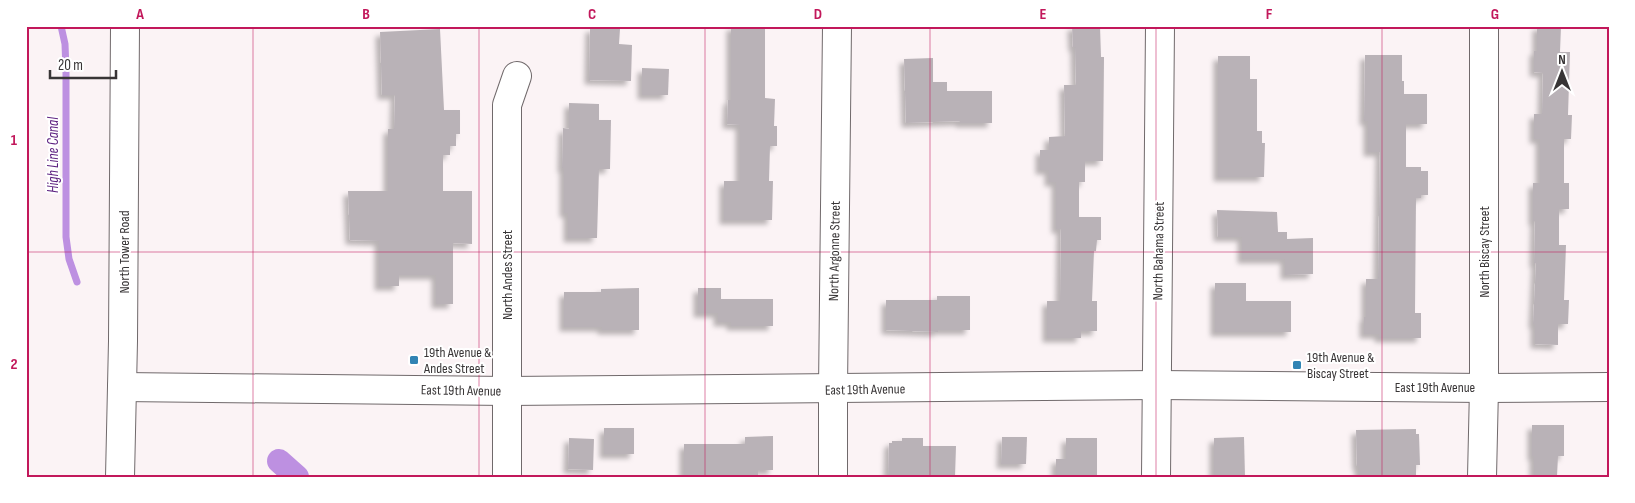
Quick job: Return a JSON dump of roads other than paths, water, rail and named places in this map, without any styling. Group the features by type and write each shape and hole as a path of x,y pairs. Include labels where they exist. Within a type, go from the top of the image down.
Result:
{"street":[{"name":"North Tower Road","path":"120,477 125,26"},
{"name":"North Argonne Street","path":"833,477 837,26"},
{"name":"North Bahama Street","path":"1156,477 1160,26"},
{"name":"North Biscay Street","path":"1482,477 1484,388 1484,26"},
{"name":"North Andes Street","path":"507,477 507,105 517,76"},
{"name":"East 19th Avenue","path":"122,387 507,391 1157,385 1484,388 1609,387"}],"waterway":[{"name":"High Line Canal","path":"61,26 65,44 66,70 66,237 69,259 77,282"},
{"path":"279,461 297,477"}],"place":[{"name":"19th Avenue & Andes Street","path":"414,360"},
{"name":"19th Avenue & Biscay Street","path":"1297,365"}]}
